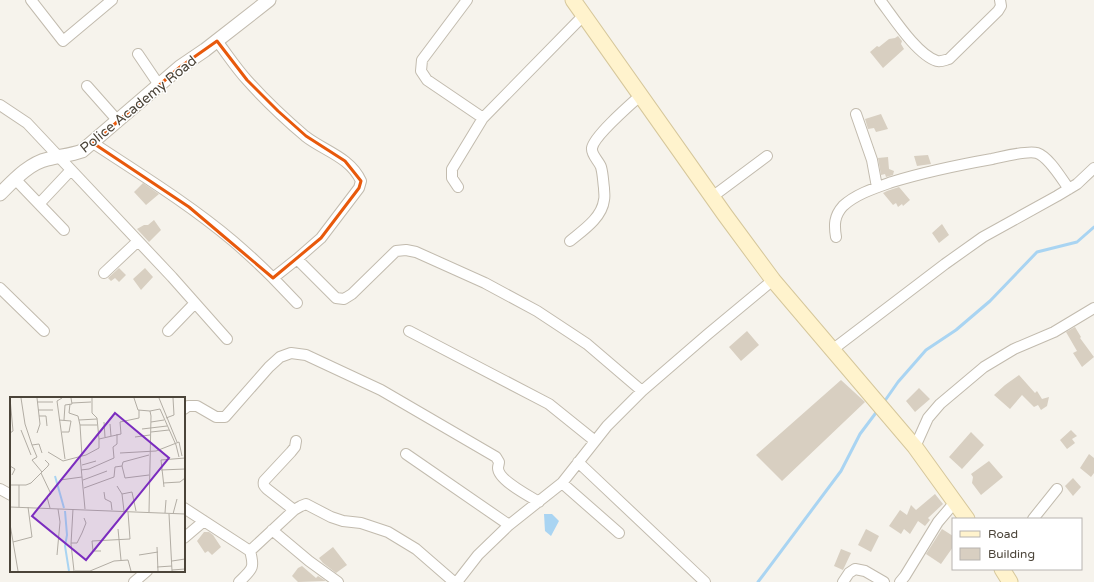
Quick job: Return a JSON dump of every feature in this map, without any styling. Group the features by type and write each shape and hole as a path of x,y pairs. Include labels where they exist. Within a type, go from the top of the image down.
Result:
{"main road":[{"path":"573,0 641,94 712,197 773,280 915,448 966,518"},
{"path":"1003,570 1010,582"}],"street":[{"path":"31,0 63,41 112,0"},
{"name":"Police Academy Road","path":"0,194 15,179 35,164 47,159 72,155 82,151 180,68 269,0"},
{"path":"467,0 422,60 421,71 427,80 484,118"},
{"path":"880,0 914,44 925,55 938,62 949,59 998,11 1001,6 1000,0"},
{"path":"458,187 452,178 452,169 484,118 584,15"},
{"path":"217,41 247,80 278,111 306,136 345,161 357,172 361,181 359,188 321,238 273,278"},
{"path":"138,54 159,85"},
{"path":"87,86 118,121"},
{"path":"570,241 592,222 600,211 604,201 601,166 592,154 592,148 595,142 612,123 641,94"},
{"path":"0,105 27,123 138,241 227,339"},
{"path":"856,114 872,160 877,187"},
{"path":"93,143 189,207 232,240 273,278 297,303"},
{"path":"836,237 834,224 837,215 843,206 859,195 877,187 914,175 944,168 1015,154 1034,152 1042,155 1069,188"},
{"path":"712,197 767,156"},
{"path":"832,350 945,264 983,238 1077,184 1094,168"},
{"path":"39,204 71,170"},
{"path":"15,179 64,230"},
{"path":"104,273 138,241"},
{"path":"297,259 336,298 344,300 396,251 406,250 416,252 485,282 537,311 587,344 642,391"},
{"path":"457,582 478,555 509,525 562,483 606,426 642,391 773,280"},
{"path":"0,288 44,331"},
{"path":"168,330 195,303"},
{"path":"915,448 928,418 940,404 984,366 1014,349 1054,332 1094,308"},
{"path":"409,331 549,404 595,441"},
{"path":"185,408 188,406 198,406 216,418 225,417 269,367 280,357 291,353 306,355 381,390 496,457 499,462 498,469 500,475 508,483 539,502"},
{"path":"294,510 267,489 263,483 295,447 296,441"},
{"path":"406,454 509,525"},
{"path":"578,462 705,582"},
{"path":"562,483 620,533"},
{"path":"0,489 10,494"},
{"path":"1034,518 1057,489"},
{"path":"900,582 938,522 955,502"},
{"path":"250,551 294,510 306,504 331,517 343,521 361,522 388,532 416,549 442,579 454,582"},
{"path":"185,509 250,551 253,563 252,569 239,582"},
{"path":"185,537 204,521"},
{"path":"272,530 309,561 338,582"},
{"path":"843,582 849,573 855,569 865,571 884,582"},
{"path":"134,582 146,572"}],"highlighted area":[{"path":"217,41 247,80 278,111 306,136 345,161 361,181 359,188 321,238 273,278 189,207 93,143 180,67"}],"water":[{"path":"544,514 552,514 559,521 551,536 545,531"}],"building":[{"path":"898,36 902,41 901,44 904,49 883,68 870,52 889,39"},
{"path":"881,114 888,129 876,132 874,128 868,129 865,119"},
{"path":"928,155 931,164 917,166 914,156"},
{"path":"888,157 889,169 894,171 893,175 886,177 885,174 881,175 878,158"},
{"path":"143,183 159,194 146,205 134,192"},
{"path":"899,187 910,200 903,206 902,204 898,207 896,203 893,205 883,193"},
{"path":"154,220 161,230 149,242 137,229 144,225 148,225"},
{"path":"942,224 949,235 939,243 932,233"},
{"path":"119,268 126,275 119,282 115,278 111,281 108,278"},
{"path":"145,268 153,277 141,290 133,279"},
{"path":"1075,327 1081,337 1080,338 1094,357 1082,367 1073,353 1077,351 1066,332"},
{"path":"747,331 759,345 741,361 729,347"},
{"path":"1019,375 1035,393 1037,391 1042,399 1049,397 1047,406 1041,410 1038,405 1034,407 1022,395 1010,409 994,395"},
{"path":"841,380 865,402 782,481 756,455"},
{"path":"919,388 930,399 915,412 906,401"},
{"path":"1071,430 1077,436 1072,439 1075,443 1067,449 1060,440"},
{"path":"971,432 984,445 962,469 949,457"},
{"path":"1089,454 1094,458 1094,473 1091,477 1080,468"},
{"path":"989,461 1003,477 981,495 972,483 973,477 971,474"},
{"path":"1073,478 1081,487 1073,496 1065,486"},
{"path":"935,494 943,504 928,518 930,520 925,526 918,521 910,534 904,529 901,534 889,526 900,510 907,515 911,505 916,510"},
{"path":"866,529 879,536 871,552 858,545"},
{"path":"942,529 952,535 952,548 941,564 926,554"},
{"path":"204,532 209,532 213,535 221,547 212,555 208,551 205,553 197,541"},
{"path":"333,547 347,565 336,573 319,558"},
{"path":"841,549 851,553 843,570 834,566"},
{"path":"302,566 316,578 318,576 326,581 298,582 292,576 298,568"}],"waterway":[{"path":"884,402 898,382 926,350 956,330 990,301 1037,252 1077,242 1094,227"},
{"path":"758,582 841,471 860,434 878,410"}]}
